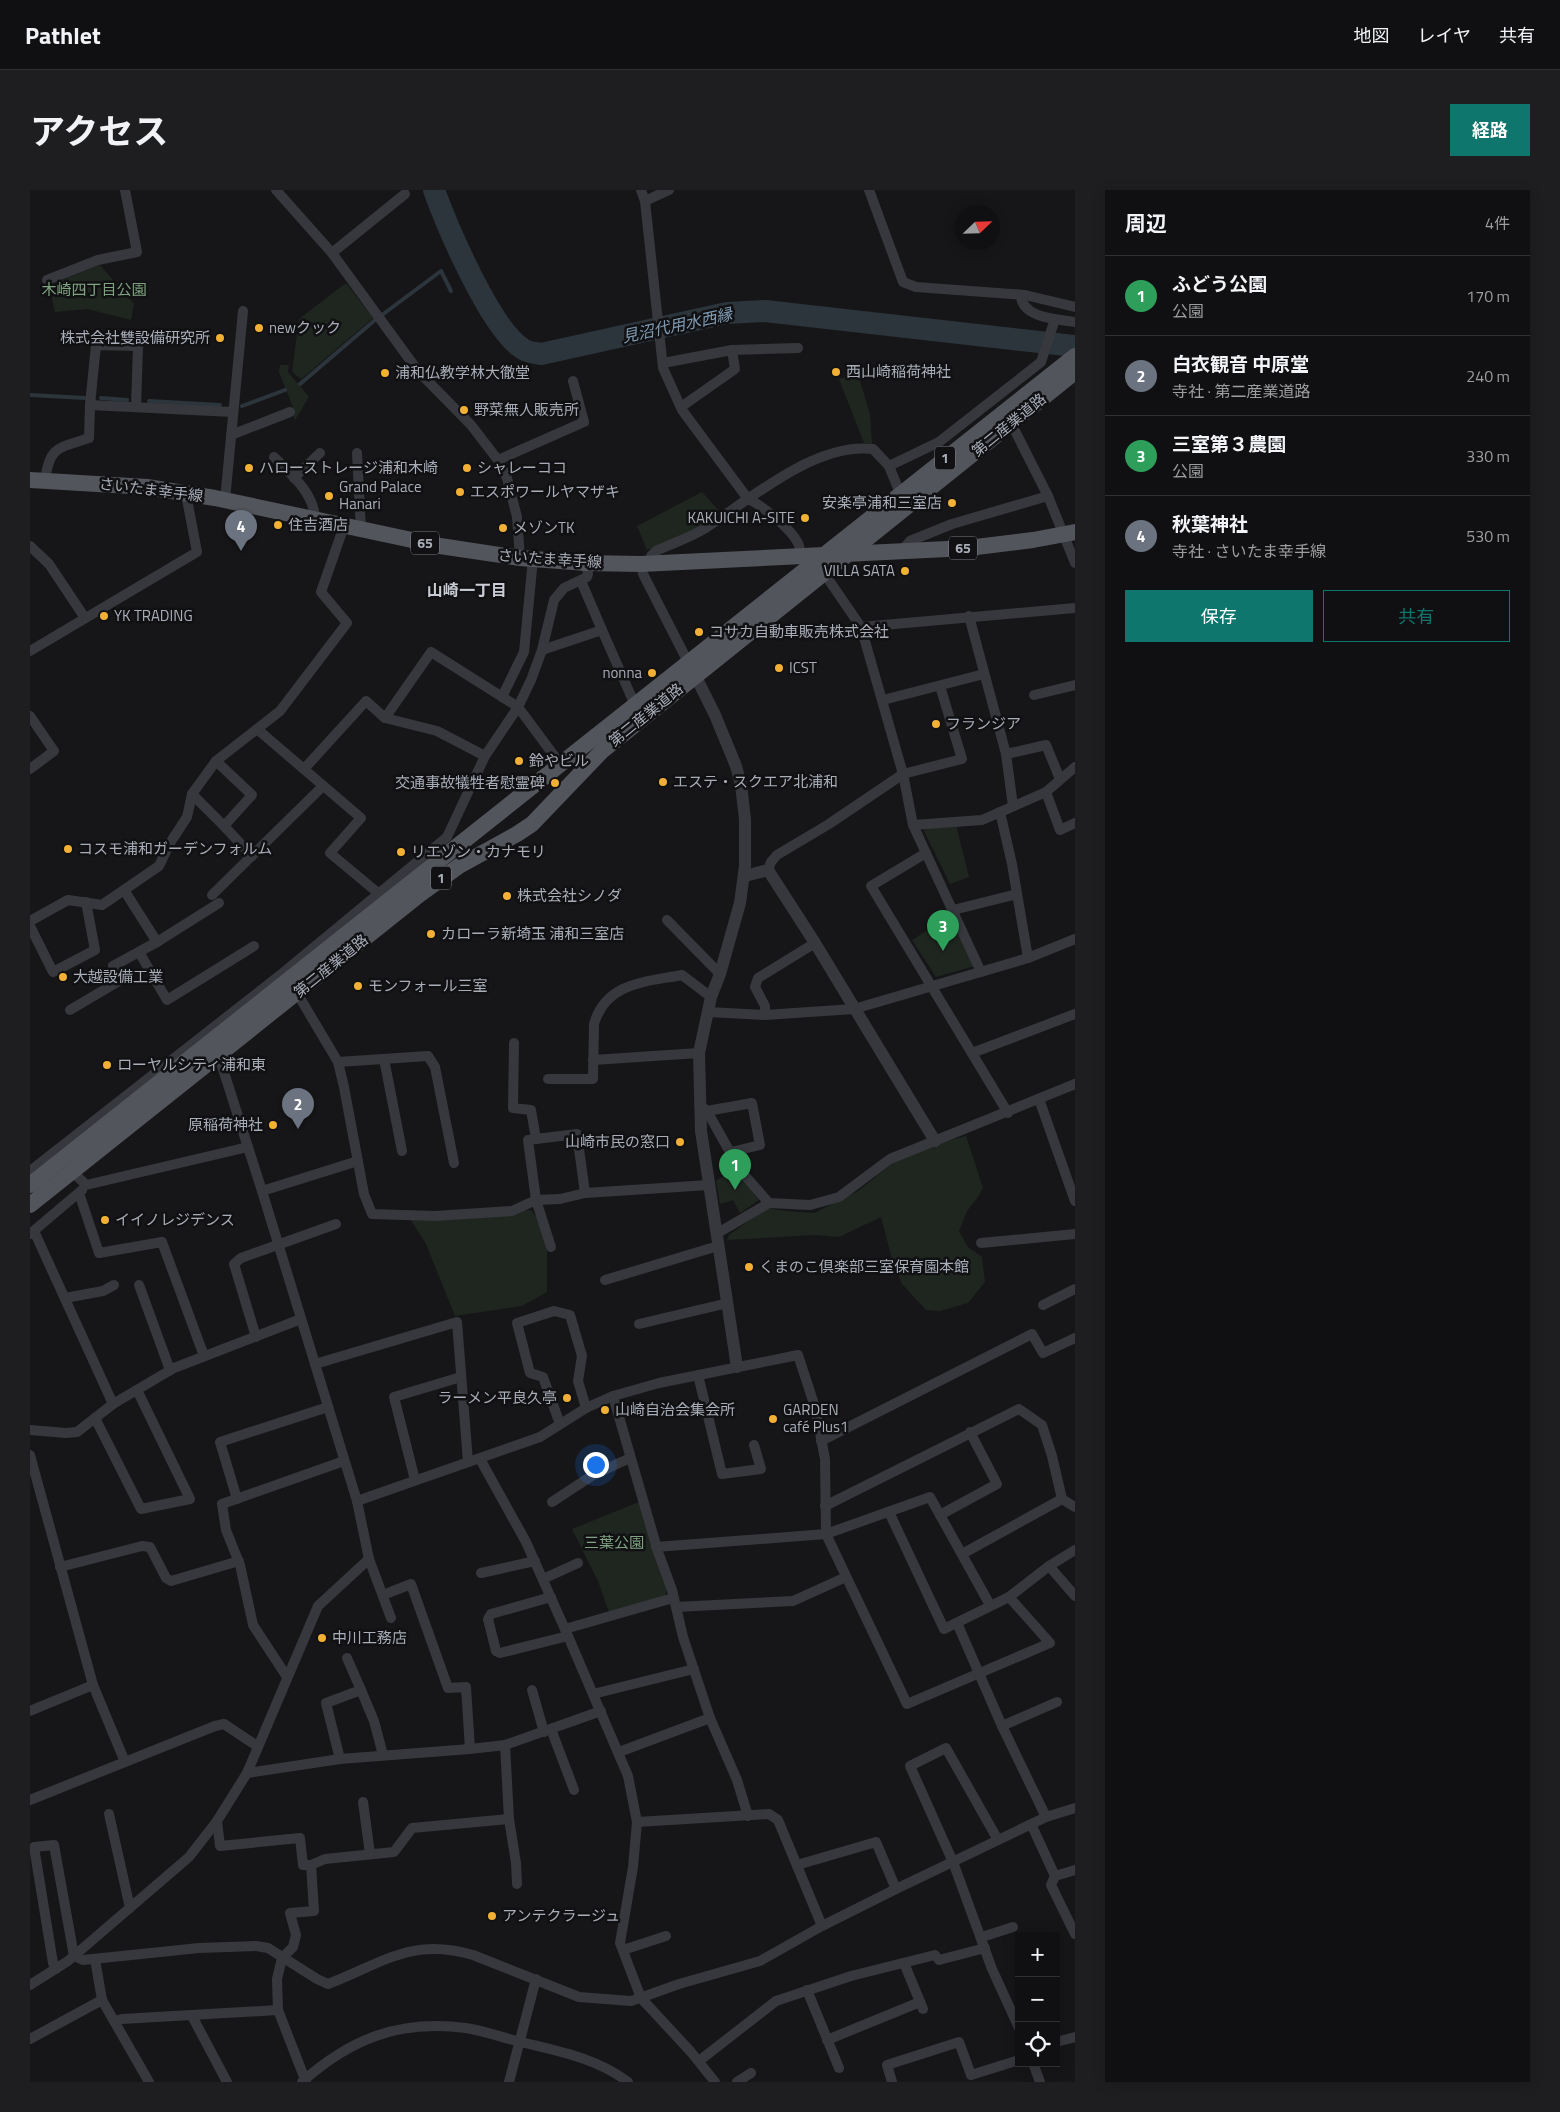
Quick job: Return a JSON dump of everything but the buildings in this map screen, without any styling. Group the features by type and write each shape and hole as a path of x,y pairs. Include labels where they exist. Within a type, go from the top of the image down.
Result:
{"main road":[{"name":"第二産業道路","path":"30,1185 635,705 692,669 850,553 1072,364"},
{"name":"第二産業道路","path":"30,1205 443,876 532,824 602,751 692,669 825,554 900,493 1008,417"},
{"name":"さいたま幸手線","path":"38,481 116,484 186,494 224,500 440,546 526,559 586,563 644,564 968,548 1070,533"}],"street":[{"path":"47,280 98,260 137,252 125,190"},
{"path":"276,190 332,253 418,371 471,425 498,460 507,478 526,559 524,652 502,697"},
{"path":"641,190 645,201 663,368 681,407 748,499 758,503 793,536 798,543 800,555"},
{"path":"645,201 669,190"},
{"path":"870,190 903,282 916,287 1021,295 1075,307"},
{"path":"332,253 405,194"},
{"path":"1021,295 1022,303 1028,310 1055,319 1075,322"},
{"path":"224,500 243,311"},
{"path":"889,466 939,442 1041,362 1055,319"},
{"path":"38,481 50,456 56,449 89,438 96,345 138,346 136,407"},
{"path":"663,363 732,350 798,348"},
{"path":"681,407 735,369 732,350"},
{"path":"498,460 584,422 574,380"},
{"path":"996,397 1048,496 1070,533 1075,563"},
{"path":"90,405 234,412"},
{"path":"231,435 290,412"},
{"path":"737,1367 709,1185 699,1053 711,997 720,974 740,903 744,876 745,820 741,785 730,749 644,574 644,564 656,551 702,530 806,463 831,452 848,448 873,449 889,466 900,493"},
{"path":"294,478 320,453"},
{"path":"357,453 361,530"},
{"path":"274,456 300,483 315,509 315,520"},
{"path":"30,651 197,552 186,494"},
{"path":"902,550 910,541 952,524 1048,496"},
{"path":"30,921 68,900 102,905 159,866 170,843 187,817 192,794 216,761 280,710 346,623 321,592 344,526"},
{"path":"30,546 48,564 85,618"},
{"path":"30,1171 279,976 447,836 486,756 518,707 531,680 542,650 554,600 564,588 581,581 588,574 586,563"},
{"path":"824,573 861,626 903,774 913,825 982,972"},
{"path":"581,581 635,705"},
{"path":"861,626 1075,608"},
{"path":"969,616 1006,754 1013,806"},
{"path":"542,650 602,630"},
{"path":"384,718 431,652 518,707 561,765"},
{"path":"883,700 984,674"},
{"path":"1034,696 1075,685"},
{"path":"768,870 771,862 777,856 829,824 903,774 962,759 940,686"},
{"path":"304,769 366,701 384,718 437,731 486,756"},
{"path":"30,716 54,751 30,769"},
{"path":"257,729 361,818 330,852 378,893"},
{"path":"1006,754 1046,745 1060,779"},
{"path":"216,761 252,796 224,826"},
{"path":"913,825 982,820 1046,792 1075,767"},
{"path":"212,894 323,786"},
{"path":"1046,792 1060,830 1075,823"},
{"path":"192,794 252,856"},
{"path":"1000,812 1028,958"},
{"path":"926,853 871,886 1008,1113"},
{"path":"744,876 768,870"},
{"path":"768,870 815,943 935,1141"},
{"path":"124,890 157,942"},
{"path":"953,910 1017,894"},
{"path":"30,926 53,972 95,950 86,902"},
{"path":"70,1010 119,980 113,966 157,942 219,903"},
{"path":"667,920 720,974"},
{"path":"708,1012 765,1015 854,1009 1028,958 1075,939"},
{"path":"765,1015 765,1006 755,988 758,978 815,943"},
{"path":"139,952 166,1000 254,946"},
{"path":"548,1079 593,1079 594,1024 596,1016 602,1004 615,992 626,987 682,975 711,997"},
{"path":"297,993 338,1062 364,1194 372,1214 435,1216 512,1211 536,1200 547,1201 585,1193 709,1185"},
{"path":"972,1052 1075,1014"},
{"path":"514,1043 513,1108 531,1110 536,1139"},
{"path":"593,1060 699,1053"},
{"path":"338,1062 428,1056 435,1067 454,1163"},
{"path":"216,1057 222,1066 302,1319 356,1501 370,1559 391,1618"},
{"path":"384,1059 402,1151"},
{"path":"605,1280 717,1240 769,1203 810,1205 839,1197 890,1159 1008,1113 1075,1084"},
{"path":"1040,1099 1075,1202"},
{"path":"703,1107 752,1103 760,1145 731,1152"},
{"path":"703,1107 740,1170 769,1203"},
{"path":"551,1247 536,1200 528,1140 577,1134 585,1193"},
{"path":"113,1404 65,1298 32,1233 82,1189 248,1147"},
{"path":"262,1191 358,1161"},
{"path":"72,1171 82,1189 99,1253 162,1242 204,1356"},
{"path":"256,1337 234,1264 241,1258 336,1224"},
{"path":"981,1243 1075,1234"},
{"path":"65,1298 103,1291 114,1284"},
{"path":"139,1285 170,1370"},
{"path":"1043,1305 1075,1289"},
{"path":"639,1324 728,1303"},
{"path":"560,1424 543,1377 530,1374 517,1323 554,1311 570,1315 582,1356 578,1381 586,1408"},
{"path":"30,1430 77,1432 113,1404 170,1370 302,1319"},
{"path":"315,1364 457,1322 468,1462"},
{"path":"821,1441 1032,1334 1043,1353 1075,1338"},
{"path":"356,1501 540,1437 586,1408 613,1396 659,1383 798,1356 815,1407 824,1459 826,1534 908,1704 1050,1643 1009,1597"},
{"path":"698,1375 722,1474 761,1469 754,1445"},
{"path":"415,1480 394,1397 461,1377"},
{"path":"95,1418 141,1509 190,1499 137,1390"},
{"path":"613,1396 656,1546 672,1590 683,1637 710,1718 737,1780 748,1816"},
{"path":"237,1499 220,1442 328,1407"},
{"path":"825,1506 1019,1409 1042,1425 1052,1456 1062,1499 1075,1507"},
{"path":"940,1515 997,1484 970,1432"},
{"path":"30,1455 31,1468 93,1685 125,1762"},
{"path":"552,1502 593,1475 630,1458"},
{"path":"480,1459 535,1561 619,1752 630,1783 637,1822 633,1867 620,1944 641,1998 699,2060 715,2082"},
{"path":"287,1677 253,1625 239,1561 226,1530 222,1504 344,1461"},
{"path":"656,1546 826,1534 930,1497 990,1605"},
{"path":"962,1554 1062,1499"},
{"path":"889,1512 944,1628 1009,1597 1049,1566 1075,1550"},
{"path":"60,1567 142,1546 150,1547 166,1578 171,1580 239,1561"},
{"path":"30,1984 74,1956 189,1856 216,1821 247,1773 318,1606 370,1559"},
{"path":"481,1573 535,1561"},
{"path":"543,1579 578,1563"},
{"path":"1049,1566 1075,1596"},
{"path":"551,1598 491,1614 488,1620 496,1651 500,1653 674,1602 793,1600 846,1577"},
{"path":"383,1596 411,1584 448,1688 466,1688 470,1749"},
{"path":"957,1623 1002,1726 1046,1818"},
{"path":"347,1658 374,1721 383,1755"},
{"path":"593,1694 694,1670"},
{"path":"30,1711 93,1685"},
{"path":"340,1759 326,1703 361,1690"},
{"path":"532,1690 547,1730 574,1790"},
{"path":"1002,1726 1056,1702"},
{"path":"247,1773 340,1759 362,1759 383,1755 505,1745 601,1711"},
{"path":"619,1752 710,1718"},
{"path":"30,1800 215,1726 224,1724 257,1746"},
{"path":"505,1745 509,1820 516,1863 517,1884"},
{"path":"998,1840 946,1748 910,1766 953,1862 997,1981 1016,2022"},
{"path":"363,1802 370,1854"},
{"path":"74,1956 83,1960 199,1948 256,1946 268,1948 328,1984 401,1952 437,1948 473,1955 579,1997 632,2001 678,1984 760,1961 822,1926 896,1889 1046,1818 1075,1808"},
{"path":"109,1814 130,1908"},
{"path":"637,1822 769,1814 778,1820 822,1926"},
{"path":"216,1821 220,1846 300,1838 303,1865 311,1865 325,1859 394,1852 412,1828 509,1820"},
{"path":"1032,1826 1055,1876 1051,1885 1075,1934"},
{"path":"797,1864 876,1842 896,1889"},
{"path":"56,1969 53,1963 34,1848 54,1845 74,1956"},
{"path":"311,1865 314,1911 290,1913 296,1935 293,1947 282,1958 277,1980 278,2010 304,2081 357,2042 394,2030 429,2026 467,2028 586,2059 613,2072 628,2082"},
{"path":"1055,1876 1075,1870"},
{"path":"982,1937 1013,1927"},
{"path":"623,1950 666,1936"},
{"path":"699,2060 776,2001 851,1976 935,1955 939,1960 985,1948"},
{"path":"95,1959 102,2000 149,2082"},
{"path":"827,2040 922,2006 904,1963"},
{"path":"509,2082 536,1979"},
{"path":"807,1990 839,2068"},
{"path":"30,2039 102,2000"},
{"path":"114,2021 278,2010"},
{"path":"192,2016 227,2082"},
{"path":"1060,2041 1075,2037"},
{"path":"892,2082 887,2065 959,2042 971,2075 1015,2061"},
{"path":"1034,2067 1040,2082"},
{"path":"737,2082 751,2073"}],"green space":[{"name":"木崎四丁目公園","path":"100,265 134,304 131,320 87,309 55,312 49,285"},
{"path":"346,283 373,318 301,379 292,372 299,319"},
{"path":"280,365 289,365 288,372 309,397 295,420 291,411 294,410 279,372"},
{"path":"858,374 870,414 872,444 864,443 839,379"},
{"path":"702,492 721,513 701,527 647,550 637,526"},
{"path":"956,825 969,877 950,884 924,831 927,827"},
{"path":"951,915 975,966 936,977 912,940"},
{"path":"966,1136 983,1188 967,1211 959,1231 968,1247 982,1257 985,1282 968,1303 940,1311 926,1310 902,1284 892,1259 881,1217 839,1237 815,1235 727,1240 729,1235 766,1208 814,1213 858,1191 893,1163 929,1146"},
{"path":"735,1168 759,1200 740,1213 733,1200 720,1204 716,1181"},
{"path":"531,1210 547,1232 547,1292 522,1306 455,1316 426,1244 409,1217 448,1219"},
{"name":"三葉公園","path":"639,1502 655,1559 667,1590 665,1596 609,1612 598,1581 572,1529"}],"waterway":[{"name":"見沼代用水西縁","path":"434,190 459,251 484,300 497,321 511,338 523,349 531,352 541,354 727,313 765,311 1075,346"},
{"path":"382,315 441,271 451,291"},
{"path":"300,384 375,320"},
{"path":"242,406 285,390"},
{"path":"30,395 85,398"},
{"path":"101,398 127,400"},
{"path":"149,401 220,405"}],"place":[{"name":"newクック","path":"259,328"},
{"name":"株式会社雙設備研究所","path":"220,338"},
{"name":"西山崎稲荷神社","path":"836,372"},
{"name":"浦和仏教学林大徹堂","path":"385,373"},
{"name":"野菜無人販売所","path":"464,410"},
{"name":"ハローストレージ浦和木崎","path":"249,468"},
{"name":"シャレーココ","path":"467,468"},
{"name":"エスポワールヤマザキ","path":"460,492"},
{"name":"Grand Palace Hanari","path":"329,496"},
{"name":"安楽亭浦和三室店","path":"952,503"},
{"name":"KAKUICHI A-SITE","path":"805,518"},
{"name":"住吉酒店","path":"278,525"},
{"name":"メゾンTK","path":"503,528"},
{"name":"秋葉神社","path":"241,551"},
{"name":"VILLA SATA","path":"905,571"},
{"name":"YK TRADING","path":"104,616"},
{"name":"コサカ自動車販売株式会社","path":"699,632"},
{"name":"ICST","path":"779,668"},
{"name":"nonna","path":"652,673"},
{"name":"フランジア","path":"936,724"},
{"name":"鈴やビル","path":"519,761"},
{"name":"エステ・スクエア北浦和","path":"663,782"},
{"name":"交通事故犠牲者慰霊碑","path":"555,783"},
{"name":"コスモ浦和ガーデンフォルム","path":"68,849"},
{"name":"リエゾン・カナモリ","path":"401,852"},
{"name":"株式会社シノダ","path":"507,896"},
{"name":"カローラ新埼玉 浦和三室店","path":"431,934"},
{"name":"三室第３農園","path":"943,951"},
{"name":"大越設備工業","path":"63,977"},
{"name":"モンフォール三室","path":"358,986"},
{"name":"ローヤルシティ浦和東","path":"107,1065"},
{"name":"原稲荷神社","path":"273,1125"},
{"name":"白衣観音 中原堂","path":"298,1129"},
{"name":"山崎市民の窓口","path":"680,1142"},
{"name":"ふどう公園","path":"735,1190"},
{"name":"イイノレジデンス","path":"105,1220"},
{"name":"くまのこ倶楽部三室保育園本館","path":"749,1267"},
{"name":"ラーメン平良久亭","path":"567,1398"},
{"name":"山崎自治会集会所","path":"605,1410"},
{"name":"GARDEN café Plus1","path":"773,1419"},
{"name":"中川工務店","path":"322,1638"},
{"name":"アンテクラージュ","path":"492,1916"}],"district":[{"name":"山崎一丁目","path":"467,590"}]}
